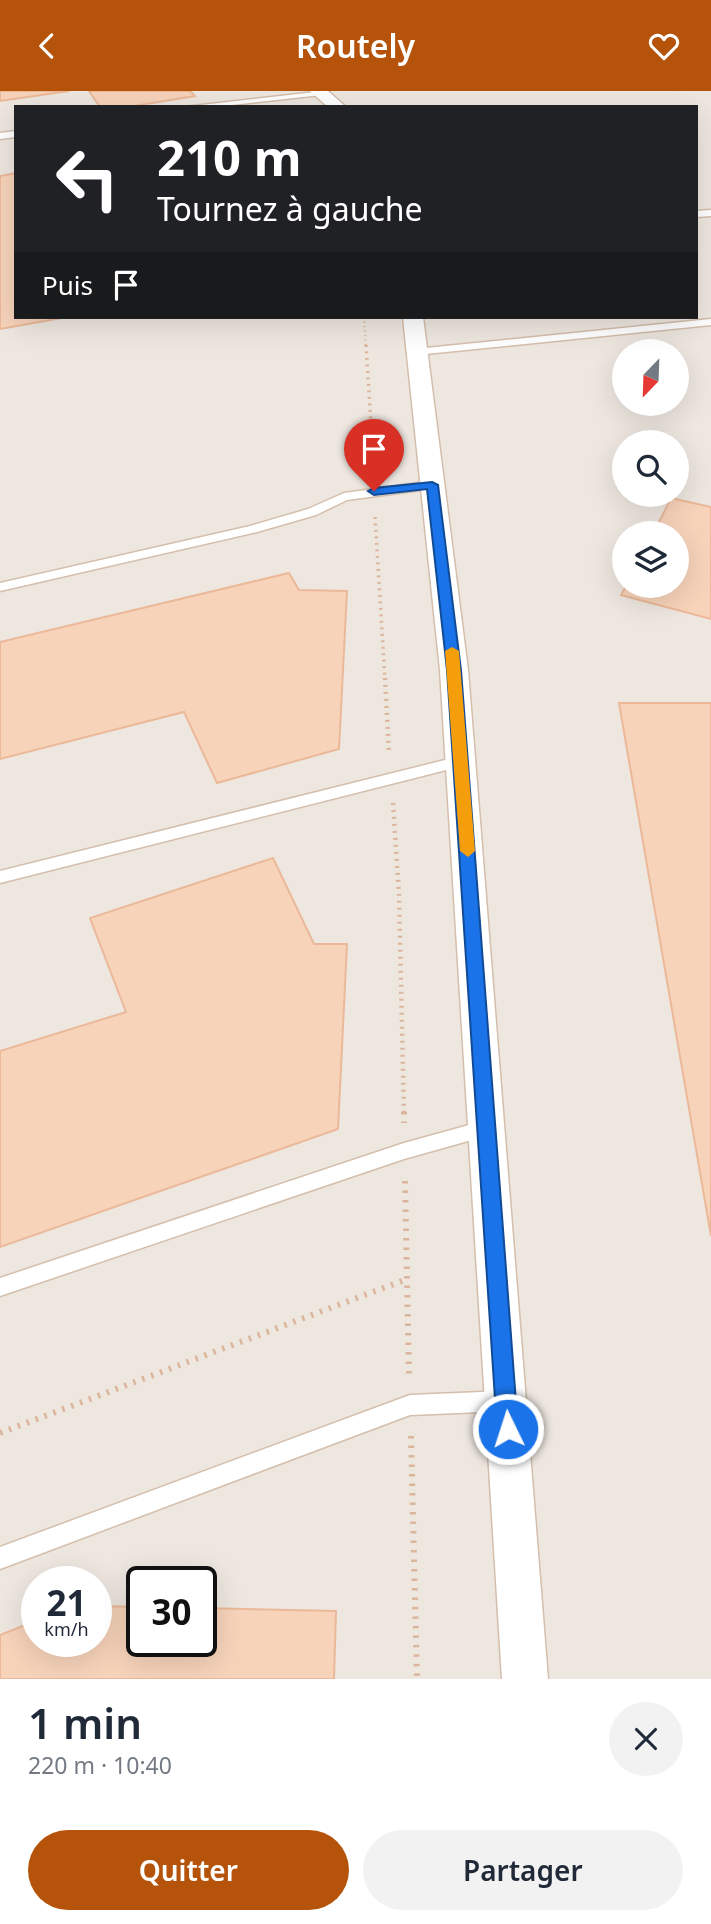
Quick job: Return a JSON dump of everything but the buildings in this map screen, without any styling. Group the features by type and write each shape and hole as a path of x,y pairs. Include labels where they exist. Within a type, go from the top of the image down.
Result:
{"street":[{"path":"325,92 338,105"},
{"path":"413,319 454,670 525,1679"}],"lane":[{"path":"228,91 237,102"},
{"path":"208,105 325,92"},
{"path":"416,352 711,322"},
{"path":"0,587 253,529 312,512 344,497 432,485"},
{"path":"0,877 461,761"},
{"path":"0,1287 404,1151 488,1128"},
{"path":"0,1558 410,1405 506,1401"}],"path":[{"path":"364,319 377,574 399,894 417,1679"},
{"path":"0,1433 407,1279"}],"shaded area":[{"path":"0,91 711,91 711,1679 0,1679"}],"slow traffic":[{"path":"452,651 468,851"}],"route":[{"path":"374,491 432,485 454,670 508,1429"}]}
